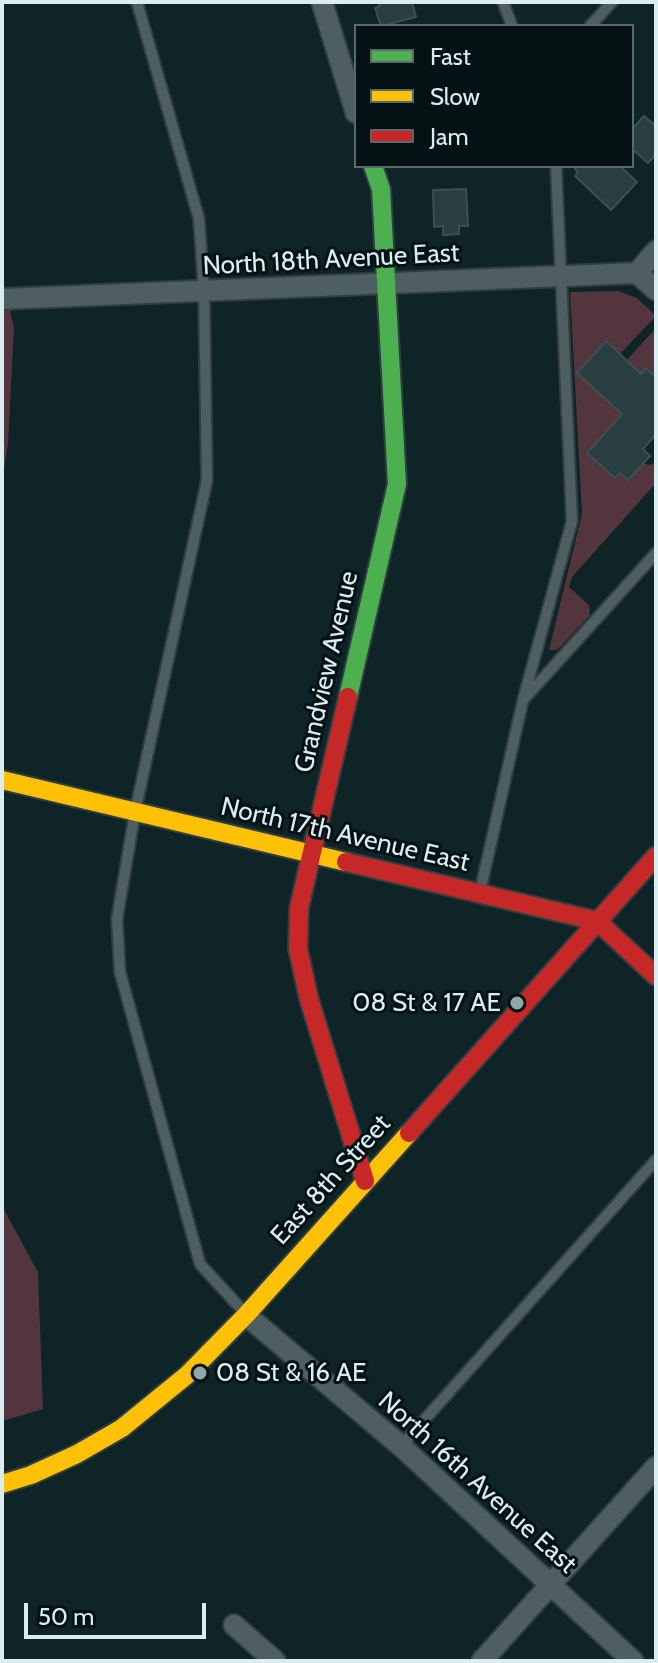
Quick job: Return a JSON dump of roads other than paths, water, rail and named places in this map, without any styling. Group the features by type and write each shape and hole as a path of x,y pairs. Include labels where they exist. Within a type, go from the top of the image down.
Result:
{"street":[{"path":"322,2 354,106"},
{"name":"Grandview Avenue","path":"365,1181 309,999 298,949 299,908 397,484 381,189 374,168"},
{"path":"656,251 637,273 656,290"},
{"name":"North 18th Avenue East","path":"2,299 637,273"},
{"name":"North 17th Avenue East","path":"2,780 597,921 656,976"},
{"name":"East 8th Street","path":"2,1484 31,1475 77,1454 122,1428 187,1375 246,1315 656,856"},
{"name":"North 16th Avenue East","path":"246,1315 401,1446 633,1661"},
{"path":"482,1661 656,1467"},
{"path":"234,1625 275,1661"}],"lane":[{"path":"137,2 199,219 204,292 207,480 135,812 117,919 120,972 200,1264 246,1315"},
{"path":"503,2 511,24"},
{"path":"592,24 612,2"},
{"path":"480,894 523,700 572,521 556,168"},
{"path":"523,700 656,553"},
{"path":"401,1446 656,1160"}],"place":[{"name":"08 St & 17 AE","path":"517,1003"},
{"name":"08 St & 16 AE","path":"200,1373"}]}
